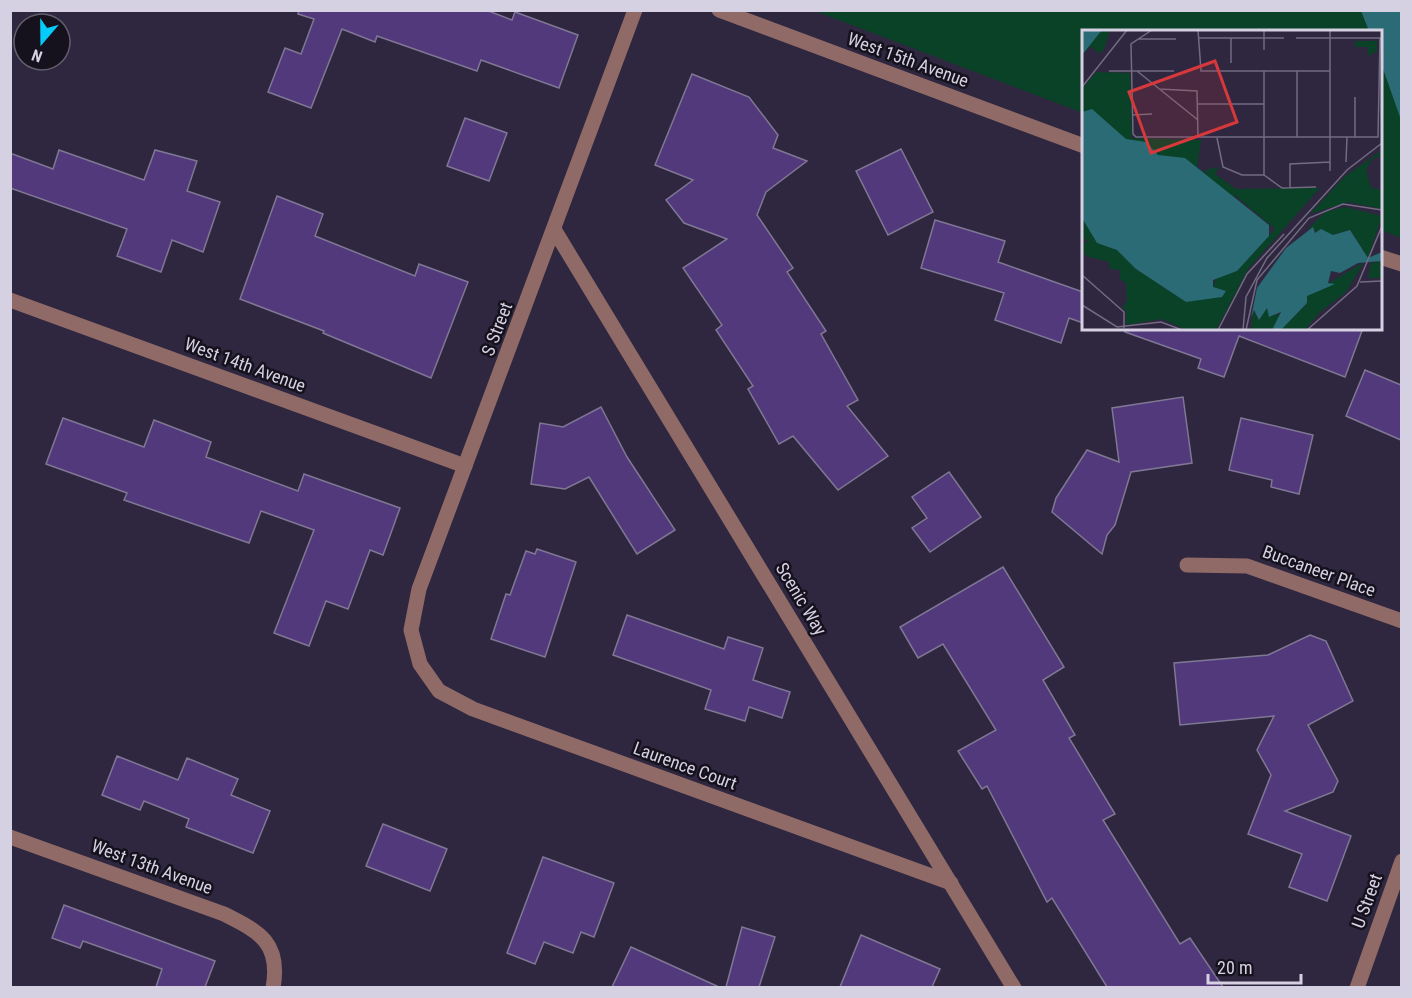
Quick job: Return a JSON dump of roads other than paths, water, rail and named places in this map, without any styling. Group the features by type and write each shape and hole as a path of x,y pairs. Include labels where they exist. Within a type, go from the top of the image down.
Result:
{"street":[{"name":"S Street","path":"420,664 411,630 419,589 555,231 635,10"},
{"name":"West 15th Avenue","path":"719,10 1082,146"},
{"name":"Scenic Way","path":"555,231 1014,987"},
{"path":"1382,258 1401,264"},
{"name":"West 14th Avenue","path":"10,300 465,466"},
{"name":"Buccaneer Place","path":"1187,565 1247,566 1401,621"},
{"name":"Laurence Court","path":"420,664 439,691 473,709 951,883"},
{"name":"West 13th Avenue","path":"10,837 224,914 252,928 273,949 275,977 273,987"},
{"name":"U Street","path":"1357,987 1401,861"}]}
